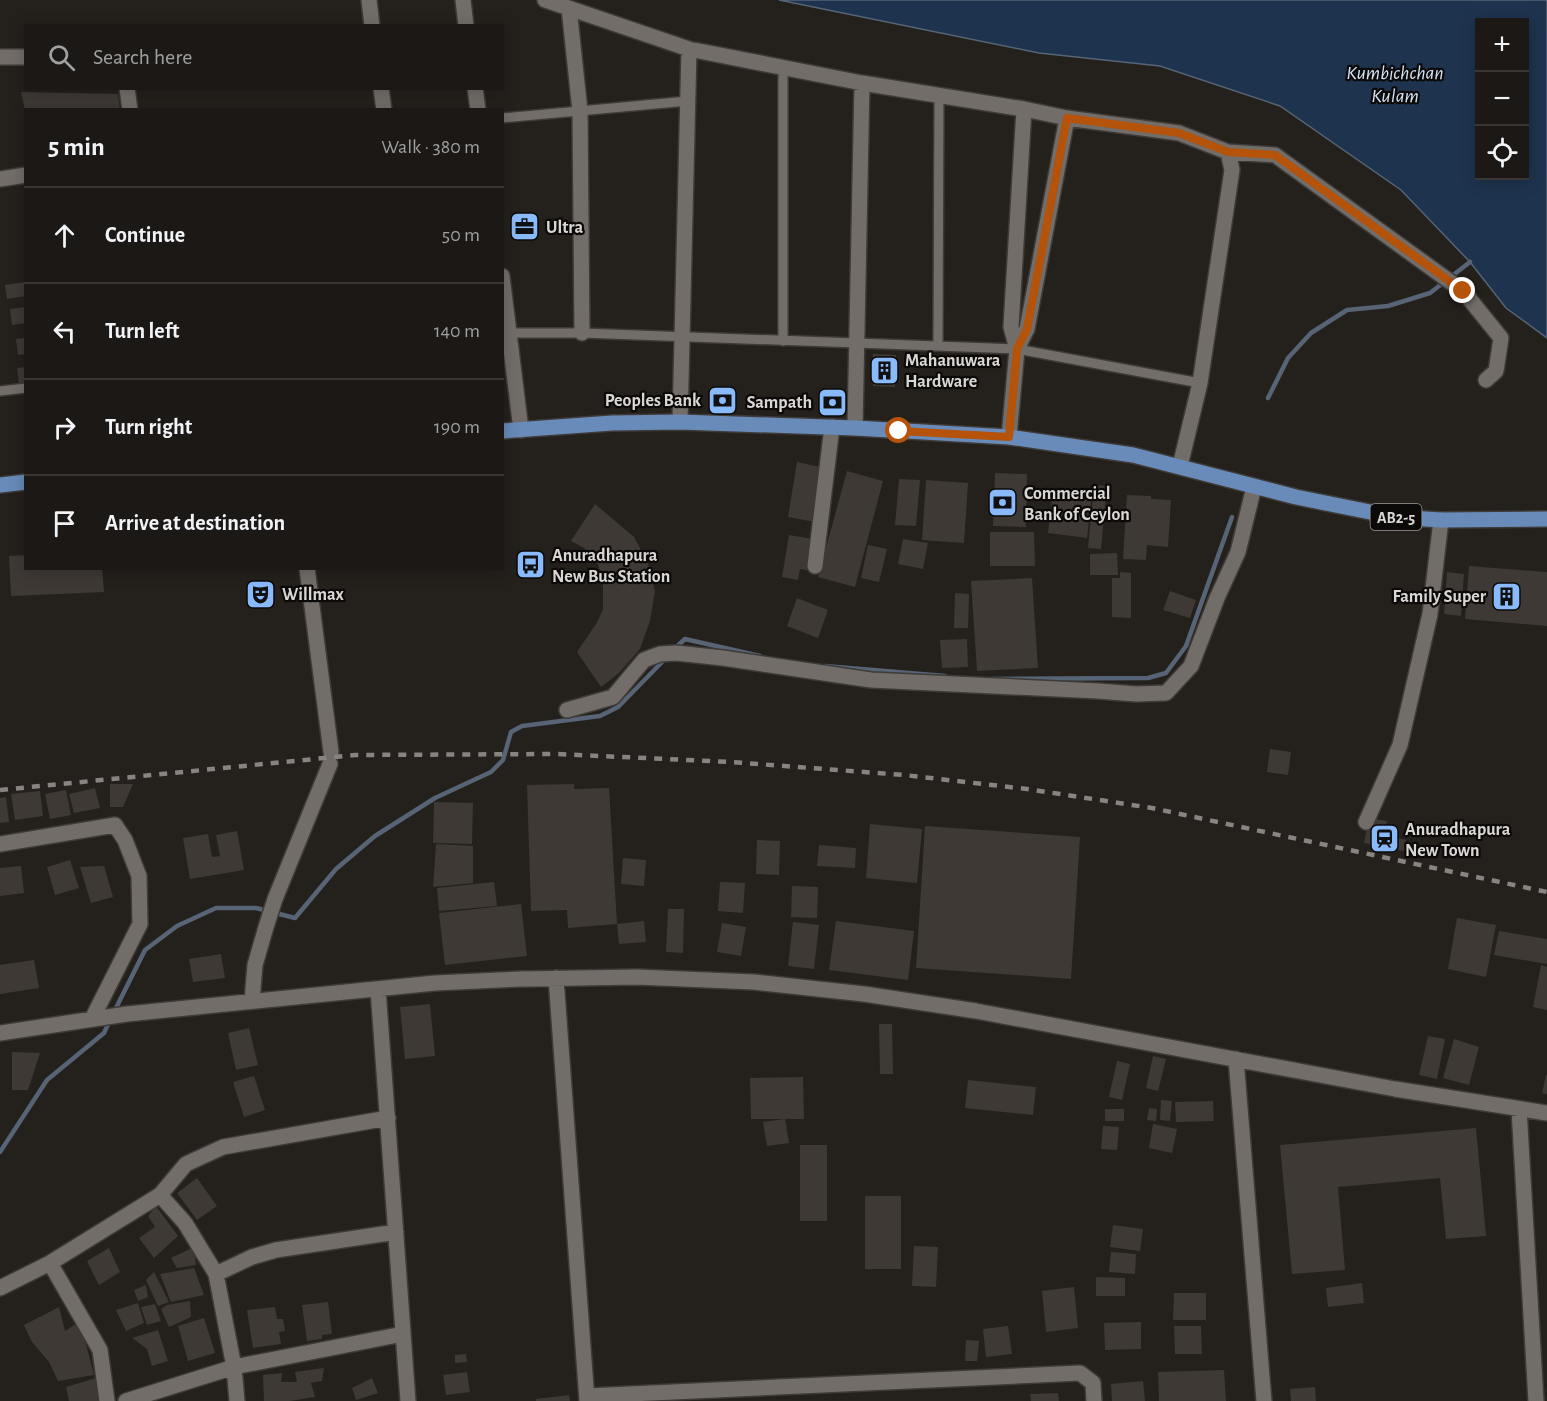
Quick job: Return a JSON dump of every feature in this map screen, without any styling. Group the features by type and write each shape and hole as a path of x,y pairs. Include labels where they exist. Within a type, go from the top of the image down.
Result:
{"main road":[{"name":"AB2-5","path":"504,432 612,423 680,422 855,428 1009,437 1094,448 1180,466 1351,510 1395,517 1441,520 1547,519"},
{"path":"0,484 24,482"}],"street":[{"path":"369,0 372,24"},
{"path":"463,0 466,24"},
{"path":"545,0 689,49 862,83 1067,118 1179,133 1228,152 1275,155 1463,291 1501,338 1496,371 1486,380"},
{"path":"569,8 580,111 582,333"},
{"path":"680,422 689,49"},
{"path":"0,57 24,57"},
{"path":"855,428 862,83"},
{"path":"127,90 130,108"},
{"path":"381,90 384,108"},
{"path":"476,90 478,108"},
{"path":"1009,437 1017,349 1011,327 1024,109"},
{"path":"1017,349 1027,329 1067,118"},
{"path":"1180,466 1200,383 1232,170 1228,152"},
{"path":"0,179 24,175"},
{"path":"504,299 521,430"},
{"path":"815,566 832,427"},
{"path":"567,710 613,697 645,660 660,654 676,653 871,681 1136,694 1166,693 1191,666 1217,598 1238,552 1246,484"},
{"path":"1366,822 1400,745 1430,614 1441,520"},
{"path":"252,1001 255,964 266,927 330,758 307,570"},
{"path":"0,844 115,825 125,840 139,876 140,924 98,1018"},
{"path":"0,1033 127,1014 435,983 637,977 754,982 864,994 976,1011 1395,1089 1547,1113"},
{"path":"556,978 587,1398 1080,1373 1093,1383 1094,1401"},
{"path":"378,989 408,1401"},
{"path":"1236,1059 1264,1401"},
{"path":"1519,1109 1536,1401"},
{"path":"0,1288 50,1263 160,1195 186,1164 223,1147 388,1118"},
{"path":"160,1195 185,1223 216,1274 234,1367 237,1401"},
{"path":"216,1274 252,1257 276,1250 396,1232"},
{"path":"50,1263 100,1350 107,1401"},
{"path":"126,1401 234,1367 403,1334"}],"lane":[{"path":"783,68 783,341"},
{"path":"938,346 939,95"},
{"path":"504,118 688,101"},
{"path":"507,333 582,333 1017,349 1200,383"},
{"path":"0,390 24,388"}],"water":[{"name":"Kumbichchan Kulam","path":"779,0 1547,0 1547,338 1506,308 1470,262 1401,190 1280,106 1160,66 1039,53"}],"building":[{"path":"21,92 118,94 120,108 25,108"},
{"path":"24,282 24,296 7,299 5,285"},
{"path":"24,307 24,323 12,325 10,309"},
{"path":"24,338 24,354 18,355 16,339"},
{"name":"Mahanuwara Hardware","path":"873,354 896,355 895,387 873,386"},
{"path":"24,367 24,384 19,384 17,368"},
{"path":"797,462 825,468 815,522 788,517"},
{"path":"847,471 883,481 855,587 818,577"},
{"path":"995,473 1027,474 1026,527 993,526"},
{"path":"899,479 920,480 916,526 895,525"},
{"path":"926,480 968,483 964,543 922,540"},
{"path":"1094,485 1107,486 1101,549 1088,548"},
{"path":"1053,489 1092,494 1087,538 1048,533"},
{"path":"1127,495 1171,500 1168,547 1147,545 1146,560 1123,559"},
{"path":"595,504 634,537 648,563 655,591 650,621 640,649 619,673 601,687 577,652 603,610 603,581 598,564 584,548 571,541"},
{"path":"990,532 1034,532 1035,566 990,566"},
{"path":"789,535 813,539 807,570 800,569 798,580 782,577"},
{"path":"903,539 928,543 923,569 898,564"},
{"path":"868,545 887,549 879,582 861,578"},
{"path":"1117,553 1118,575 1090,575 1090,554"},
{"path":"24,555 24,570 102,570 104,592 11,596 9,556"},
{"name":"Family Super","path":"1469,566 1547,572 1547,626 1465,619"},
{"path":"1120,572 1131,573 1131,618 1112,617 1112,578 1120,578"},
{"path":"1447,572 1464,574 1461,616 1444,614"},
{"path":"1032,578 1038,668 977,671 971,581"},
{"path":"1170,591 1196,600 1190,618 1163,610"},
{"path":"955,593 969,594 968,628 954,628"},
{"path":"797,598 828,610 818,638 787,626"},
{"path":"967,639 968,667 942,668 940,640"},
{"path":"1270,749 1291,752 1288,775 1267,772"},
{"path":"110,784 133,784 123,807 110,807"},
{"path":"574,784 574,789 609,788 617,924 568,928 567,910 531,911 527,785"},
{"path":"95,788 100,808 74,813 69,794"},
{"path":"66,790 71,815 50,819 45,794"},
{"path":"40,791 43,816 15,820 11,794"},
{"path":"6,797 9,822 0,823 0,798"},
{"path":"434,802 473,803 472,844 433,843"},
{"path":"1369,818 1387,821 1385,829 1393,831 1391,837 1406,840 1404,851 1364,843"},
{"path":"870,824 922,829 917,883 866,878"},
{"path":"925,826 1080,837 1071,979 916,968"},
{"path":"237,831 244,870 190,879 183,838 208,834 212,857 220,856 216,835"},
{"path":"757,840 780,841 779,875 756,874"},
{"path":"436,844 473,846 473,883 433,887"},
{"path":"819,845 856,848 855,868 817,866"},
{"path":"623,858 646,860 644,886 621,884"},
{"path":"70,860 79,888 55,895 47,867"},
{"path":"21,866 24,893 0,896 0,868"},
{"path":"104,866 113,897 91,903 80,867"},
{"path":"494,882 497,906 439,911 437,888"},
{"path":"720,882 745,883 743,913 718,911"},
{"path":"792,886 818,887 817,918 791,917"},
{"path":"521,904 527,956 445,965 439,913"},
{"path":"668,909 684,909 683,953 666,952"},
{"path":"1457,918 1496,925 1486,977 1448,969"},
{"path":"644,921 646,942 619,944 617,924"},
{"path":"836,921 914,931 908,980 829,970"},
{"path":"793,922 819,925 814,969 788,966"},
{"path":"722,923 746,927 741,956 717,952"},
{"path":"1499,931 1547,939 1547,964 1494,955"},
{"path":"221,954 225,978 193,982 189,959"},
{"path":"34,960 39,988 0,994 0,965"},
{"path":"1541,965 1547,967 1547,1010 1533,1007"},
{"path":"430,1004 435,1056 405,1059 400,1007"},
{"path":"879,1024 892,1024 893,1074 880,1074"},
{"path":"249,1028 258,1065 236,1070 228,1033"},
{"path":"1428,1036 1445,1039 1437,1079 1419,1075"},
{"path":"1454,1039 1479,1047 1469,1085 1443,1078"},
{"path":"12,1052 40,1053 28,1090 12,1090"},
{"path":"1153,1056 1166,1059 1158,1091 1146,1088"},
{"path":"1117,1061 1130,1064 1122,1100 1109,1097"},
{"path":"1547,1075 1547,1094 1542,1093"},
{"path":"254,1076 265,1110 244,1117 233,1082"},
{"path":"803,1077 804,1119 751,1119 750,1078"},
{"path":"968,1080 1036,1087 1033,1115 965,1108"},
{"path":"1161,1100 1172,1101 1170,1121 1160,1120"},
{"path":"1213,1101 1214,1121 1176,1122 1175,1102"},
{"path":"1149,1108 1157,1109 1156,1121 1147,1120"},
{"path":"1105,1109 1124,1109 1124,1121 1105,1121"},
{"path":"785,1119 789,1143 767,1146 763,1122"},
{"path":"1153,1124 1177,1129 1172,1153 1149,1148"},
{"path":"1103,1126 1119,1127 1117,1150 1101,1149"},
{"path":"1476,1128 1486,1236 1446,1239 1440,1178 1338,1187 1345,1270 1292,1274 1280,1145"},
{"path":"800,1145 827,1145 827,1221 800,1221"},
{"path":"197,1178 217,1206 197,1220 177,1193"},
{"path":"865,1196 901,1196 901,1269 865,1269"},
{"path":"156,1206 178,1236 154,1258 139,1238 155,1227 148,1216"},
{"path":"1113,1225 1143,1229 1140,1251 1110,1247"},
{"path":"914,1246 938,1247 936,1287 912,1286"},
{"path":"194,1247 196,1265 177,1268 171,1258"},
{"path":"109,1248 120,1272 99,1285 87,1261"},
{"path":"1111,1252 1136,1254 1135,1274 1109,1272"},
{"path":"194,1268 204,1295 171,1302 160,1274"},
{"path":"154,1272 169,1302 158,1306 146,1280"},
{"path":"1096,1277 1125,1278 1125,1296 1096,1296"},
{"path":"1362,1283 1364,1303 1328,1307 1326,1288"},
{"path":"146,1285 148,1297 138,1301 134,1290"},
{"path":"1074,1287 1078,1328 1046,1332 1042,1291"},
{"path":"1174,1293 1206,1293 1206,1320 1173,1320"},
{"path":"190,1301 191,1317 169,1327 161,1309 167,1305"},
{"path":"328,1302 332,1334 322,1335 322,1339 307,1341 302,1305"},
{"path":"138,1303 144,1323 126,1331 116,1310"},
{"path":"155,1304 161,1321 147,1325 141,1307"},
{"path":"59,1307 65,1331 80,1321 94,1375 58,1381 49,1362 32,1342 24,1325"},
{"path":"275,1307 277,1319 283,1319 285,1331 279,1332 281,1344 253,1348 247,1310"},
{"path":"204,1318 215,1353 188,1361 178,1326"},
{"path":"1141,1322 1141,1349 1105,1350 1104,1323"},
{"path":"1008,1326 1012,1354 986,1357 983,1329"},
{"path":"1174,1326 1201,1326 1202,1354 1175,1354"},
{"path":"158,1330 168,1361 152,1366 147,1349 132,1338"},
{"path":"966,1340 979,1341 977,1361 965,1361"},
{"path":"466,1354 467,1362 455,1363 455,1355"},
{"path":"324,1368 322,1381 311,1383 315,1397 290,1401 264,1401 263,1375 282,1373 281,1382 297,1382 295,1372"},
{"path":"1224,1370 1226,1401 1159,1401 1158,1372"},
{"path":"467,1372 470,1392 446,1395 443,1375"},
{"path":"99,1377 101,1401 69,1401 66,1387"},
{"path":"372,1378 378,1393 356,1400 352,1388"},
{"path":"1143,1381 1145,1401 1112,1401 1111,1384"},
{"path":"1315,1387 1316,1401 1291,1401 1290,1389"},
{"path":"1058,1393 1059,1401 1031,1401 1030,1394"},
{"path":"569,1395 570,1401 536,1401 536,1399"}],"waterway":[{"path":"1268,398 1288,358 1311,333 1347,310 1388,306 1430,293 1470,262"},
{"path":"992,679 1148,678 1166,673 1186,646 1232,517"},
{"path":"675,648 685,639 760,656"},
{"path":"114,1012 145,950 177,926 216,908 256,908 295,918 336,869 375,836 435,798 491,772 503,760 511,732 522,726 600,716 618,707 665,659"},
{"path":"825,666 945,676"},
{"path":"0,1152 47,1080 104,1033 110,1020"}],"railway":[{"path":"0,790 355,755 557,754 731,762 904,775 1027,789 1152,808 1547,892"}],"place":[{"name":"Ultra","path":"525,227"},
{"name":"Mahanuwara Hardware","path":"884,370"},
{"name":"Peoples Bank","path":"722,400"},
{"name":"Sampath","path":"833,402"},
{"name":"Commercial Bank of Ceylon","path":"1003,503"},
{"name":"Anuradhapura New Bus Station","path":"531,565"},
{"name":"Willmax","path":"261,594"},
{"name":"Family Super","path":"1507,596"},
{"name":"Anuradhapura New Town","path":"1384,839"}],"route":[{"path":"899,431 1009,437 1017,349 1027,329 1067,118 1179,133 1228,152 1275,155 1463,291"}]}
